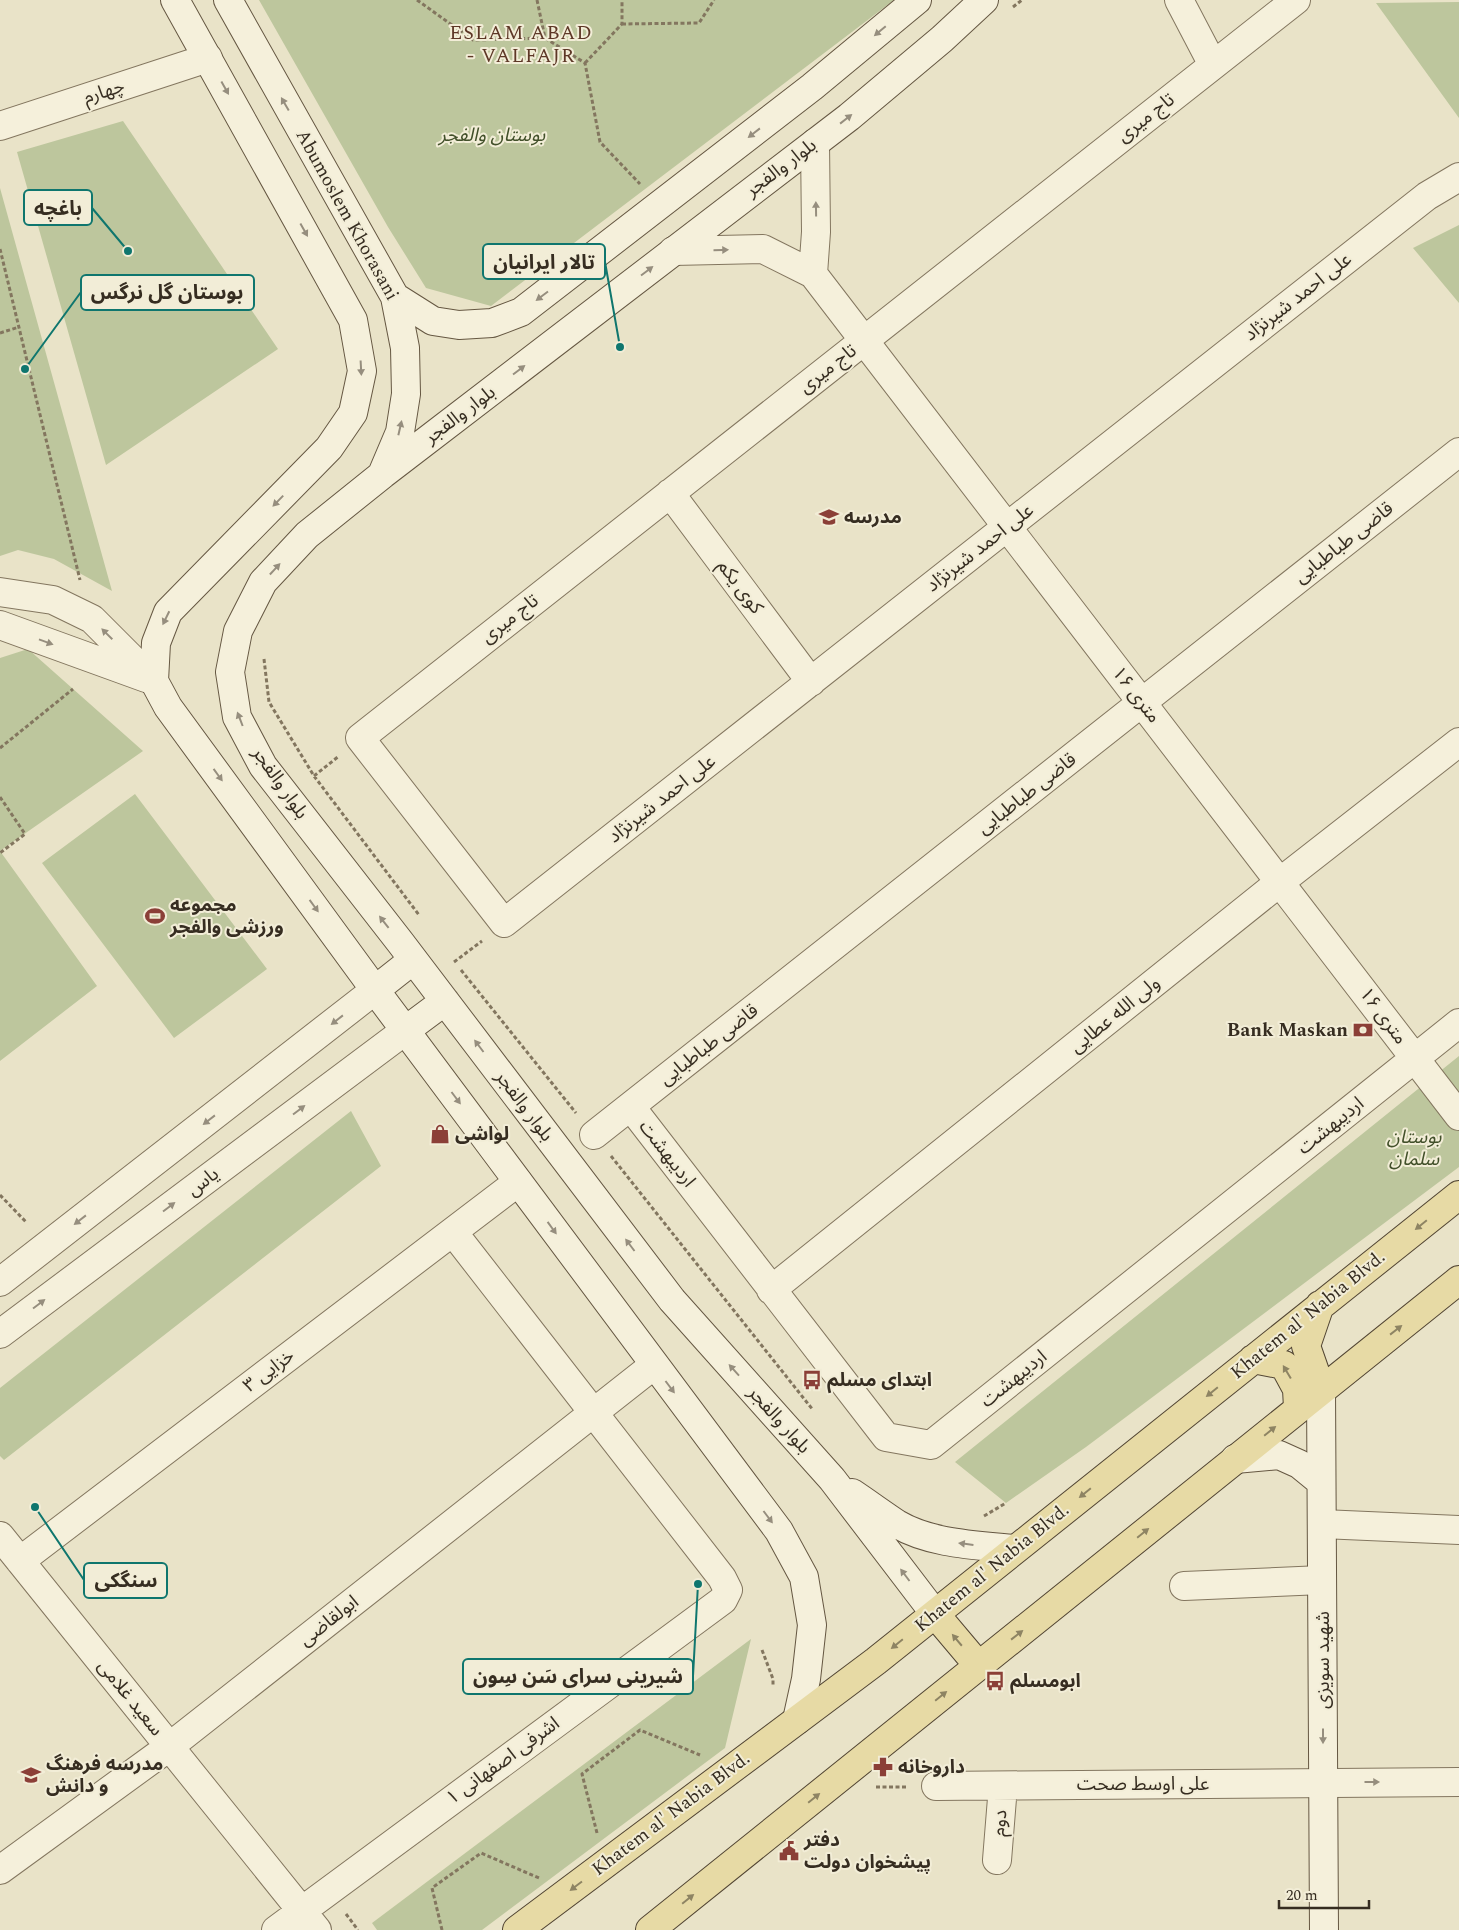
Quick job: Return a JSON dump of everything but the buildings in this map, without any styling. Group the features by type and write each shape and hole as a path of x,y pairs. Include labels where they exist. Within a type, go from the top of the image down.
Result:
{"main road":[{"name":"Khatem al' Nabia Blvd.","path":"517,1930 876,1661 1459,1194"},
{"path":"650,1930 1459,1280"},
{"path":"1320,1305 1306,1346 1321,1390"},
{"path":"1253,1359 1284,1365 1297,1389 1298,1408"},
{"path":"935,1614 978,1666"}],"street":[{"path":"154,681 156,643 168,612 329,448 354,413 362,371 354,320 175,0"},
{"name":"Abumoslem Khorasani","path":"228,0 395,296 405,348 406,394 400,432 383,474"},
{"path":"395,296 433,321 459,325 492,323 521,312 812,88 917,0"},
{"path":"1179,0 1213,65"},
{"name":"تاج میری","path":"504,923 360,738 1296,0"},
{"name":"بلوار والفجر","path":"935,1614 832,1479 672,1300 263,766 238,716 230,672 238,631 263,582 307,535 383,474 849,117 942,39 995,6"},
{"name":"چهارم","path":"0,126 208,58"},
{"path":"673,251 763,249 813,274 816,232 815,143"},
{"name":"علی احمد شیرنژاد","path":"504,923 1427,196 1459,177"},
{"name":"۱۶ متری","path":"813,274 1459,1116"},
{"name":"قاضی طباطبایی","path":"594,1135 1459,452"},
{"name":"کوی یکم","path":"670,493 810,682"},
{"path":"0,592 53,600 92,619 154,681 168,707 375,990 779,1531 804,1577 812,1625 806,1679 797,1720"},
{"path":"0,625 154,681"},
{"name":"ولی الله عطایی","path":"772,1290 1280,882 1459,742"},
{"path":"0,1282 413,960"},
{"name":"یاس","path":"0,1334 444,1001"},
{"name":"اردیبهشت","path":"631,1106 886,1437 931,1445 1459,1023"},
{"name":"خزایی ۳","path":"20,1561 518,1182"},
{"path":"453,1232 593,1412"},
{"name":"ابولقاضی","path":"0,1870 169,1747 654,1365"},
{"name":"شهید سویزی","path":"1321,1390 1324,1930"},
{"name":"اشرفی اصفهانی ۱","path":"276,1930 309,1920 723,1600 728,1590 722,1578 593,1412"},
{"path":"1236,1458 1279,1455 1299,1464 1321,1482"},
{"path":"832,1479 898,1524 924,1535 955,1543 1015,1549"},
{"path":"1322,1524 1459,1530"},
{"name":"سعید غلامی","path":"0,1536 309,1920"},
{"path":"1184,1586 1322,1580"},
{"name":"علی اوسط صحت","path":"936,1786 1459,1782"},
{"name":"دوم","path":"997,1860 1003,1786"}],"path":[{"path":"417,0 473,40 545,38 585,63 600,142 661,205"},
{"path":"537,0 545,38"},
{"path":"585,63 622,24 622,0"},
{"path":"622,24 699,23 714,0"},
{"path":"995,6 1022,0"},
{"path":"0,249 77,571 92,619"},
{"path":"0,333 19,327"},
{"path":"264,656 269,702 314,776 419,916"},
{"path":"0,748 73,689"},
{"path":"0,797 24,834 0,854"},
{"path":"449,954 816,1414"},
{"path":"0,1195 48,1245"},
{"path":"978,1519 1006,1503"},
{"path":"762,1650 774,1679 773,1686"},
{"path":"599,1842 582,1774 640,1730 699,1755"},
{"path":"827,1787 936,1786"},
{"path":"442,1930 432,1888 481,1853 546,1882"}],"green space":[{"name":"بوستان والفجر","path":"259,0 894,0 491,306 426,288 388,227"},
{"path":"1459,2 1459,118 1376,3"},
{"path":"123,121 278,349 106,465 17,152"},
{"path":"0,188 112,591 54,559 18,550 0,556"},
{"path":"1459,225 1459,303 1413,248"},
{"path":"28,649 143,751 0,851 0,658"},
{"name":"مجموعه ورزشی والفجر","path":"135,794 267,969 174,1038 42,863"},
{"path":"0,851 97,986 0,1061"},
{"name":"بوستان سلمان","path":"1459,1056 1459,1167 1086,1447 1006,1503 955,1462"},
{"path":"351,1111 381,1166 4,1460 0,1456 0,1388"},
{"path":"751,1639 725,1748 482,1930 377,1930 372,1923"}],"place":[{"name":"باغچه","path":"128,251"},
{"name":"تالار ایرانیان","path":"620,347"},
{"name":"بوستان گل نرگس","path":"25,369"},
{"name":"مدرسه","path":"829,517"},
{"name":"مجموعه ورزشی والفجر","path":"155,916"},
{"name":"Bank Maskan","path":"1363,1030"},
{"name":"لواشی","path":"440,1134"},
{"name":"ابتدای مسلم","path":"812,1380"},
{"name":"سنگکی","path":"35,1507"},
{"name":"شیرینی سرای سَن سِون","path":"698,1584"},
{"name":"ابومسلم","path":"995,1681"},
{"name":"داروخانه","path":"883,1767"},
{"name":"مدرسه فرهنگ و دانش","path":"31,1775"},
{"name":"دفتر پیشخوان دولت","path":"789,1851"}],"district":[{"name":"ESLAM ABAD - VALFAJR","path":"521,44"}]}
